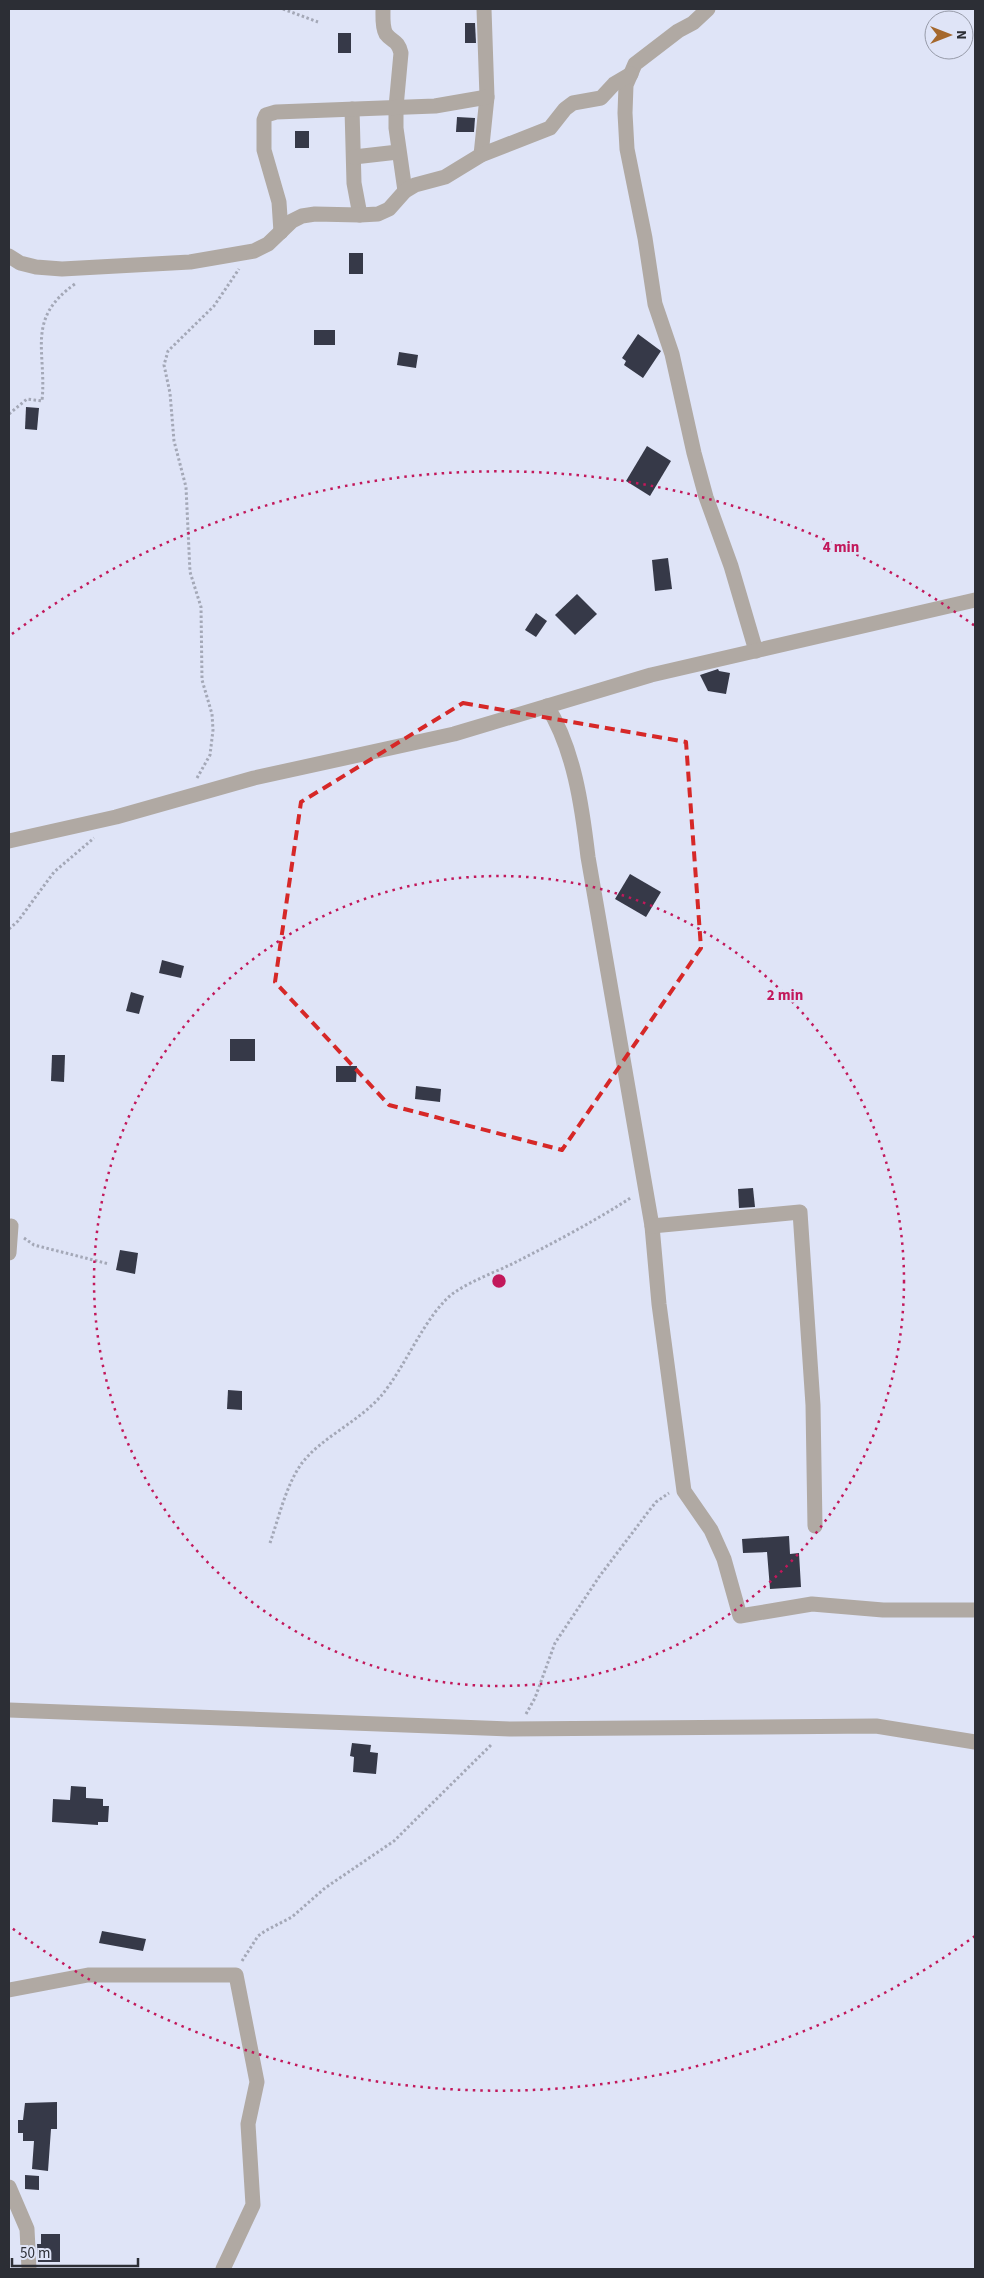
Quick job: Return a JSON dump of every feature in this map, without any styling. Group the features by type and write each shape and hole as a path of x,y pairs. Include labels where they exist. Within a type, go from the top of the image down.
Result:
{"street":[{"path":"383,9 383,24 387,35 399,45 401,53 396,107 398,152 405,192"},
{"path":"481,155 487,97 484,9"},
{"path":"708,9 693,23 678,31 635,64 626,85 627,149 645,238 655,304 672,354 706,497 731,566 756,650"},
{"path":"9,256 20,263 36,267 62,268 190,262 254,251 268,244 292,221 302,216 315,214 378,214 389,209 405,192 423,182 445,177 481,155 550,128 565,109 573,103 601,98 614,84 631,74"},
{"path":"281,232 278,202 266,163 264,120 266,116 276,112 449,105 487,97"},
{"path":"352,109 354,183 360,215"},
{"path":"354,157 398,152"},
{"path":"9,841 116,817 254,778 454,734 651,675 975,600"},
{"path":"547,706 558,724 582,811 588,856 652,1226 659,1304 684,1490 711,1530 740,1616 812,1604 882,1610 975,1610"},
{"path":"652,1226 800,1212 813,1405 815,1526"},
{"path":"9,1253 11,1226"},
{"path":"9,1710 510,1729 876,1726 975,1742"},
{"path":"9,1990 88,1975 236,1975 257,2082 248,2124 253,2205 223,2269"},
{"path":"9,2187 27,2229 29,2269"}],"path":[{"path":"284,9 318,22"},
{"path":"182,798 200,775 210,755 213,730 209,698 202,680 201,607 190,572 186,487 174,441 165,358 174,344 214,306 236,272 254,251"},
{"path":"9,414 27,399 42,401 41,338 43,322 52,305 77,283"},
{"path":"9,929 22,916 54,872 95,837"},
{"path":"270,1543 291,1484 301,1464 321,1444 359,1417 379,1398 393,1382 443,1303 466,1286 552,1244 645,1189"},
{"path":"11,1226 34,1245 109,1264"}],"highlighted area":[{"path":"463,703 686,742 701,948 562,1150 389,1105 275,982 301,802"}],"building":[{"path":"465,23 475,23 476,43 465,43"},
{"path":"338,33 351,33 351,53 338,53"},
{"path":"457,117 475,118 474,132 456,132"},
{"path":"295,131 309,131 309,148 295,148"},
{"path":"349,253 363,253 363,274 349,274"},
{"path":"314,330 335,330 335,345 314,345"},
{"path":"638,334 661,351 643,378 624,365 626,361 622,358"},
{"path":"399,352 418,355 416,368 397,365"},
{"path":"26,407 39,408 37,430 25,429"},
{"path":"647,446 671,461 650,496 626,481"},
{"path":"668,558 672,589 655,591 652,560"},
{"path":"577,594 597,614 575,635 555,615"},
{"path":"536,613 547,621 536,637 525,630"},
{"path":"718,669 719,671 730,673 726,694 708,691 700,675"},
{"path":"630,874 661,892 646,917 615,899"},
{"path":"162,960 184,966 181,978 159,973"},
{"path":"131,992 144,996 139,1014 126,1011"},
{"path":"230,1039 255,1039 255,1061 230,1061"},
{"path":"52,1055 65,1055 64,1082 51,1081"},
{"path":"336,1066 357,1066 356,1082 336,1082"},
{"path":"416,1086 441,1089 440,1102 415,1099"},
{"path":"753,1188 755,1207 739,1208 738,1189"},
{"path":"120,1250 138,1253 135,1274 116,1270"},
{"path":"228,1390 242,1391 242,1410 227,1409"},
{"path":"789,1536 790,1554 799,1553 801,1587 770,1589 767,1552 743,1553 742,1539"},
{"path":"352,1743 371,1745 370,1752 378,1753 376,1774 353,1772 354,1757 350,1756"},
{"path":"71,1786 86,1787 86,1798 103,1799 103,1806 109,1806 108,1822 98,1822 98,1825 52,1822 53,1799 70,1800"},
{"path":"102,1931 146,1939 143,1951 99,1943"},
{"path":"57,2102 57,2129 51,2129 48,2171 32,2169 34,2141 23,2141 23,2133 18,2133 18,2120 23,2120 25,2103"},
{"path":"25,2175 39,2176 39,2190 25,2189"},
{"path":"41,2234 60,2234 60,2262 38,2262 37,2244 41,2244"}]}
